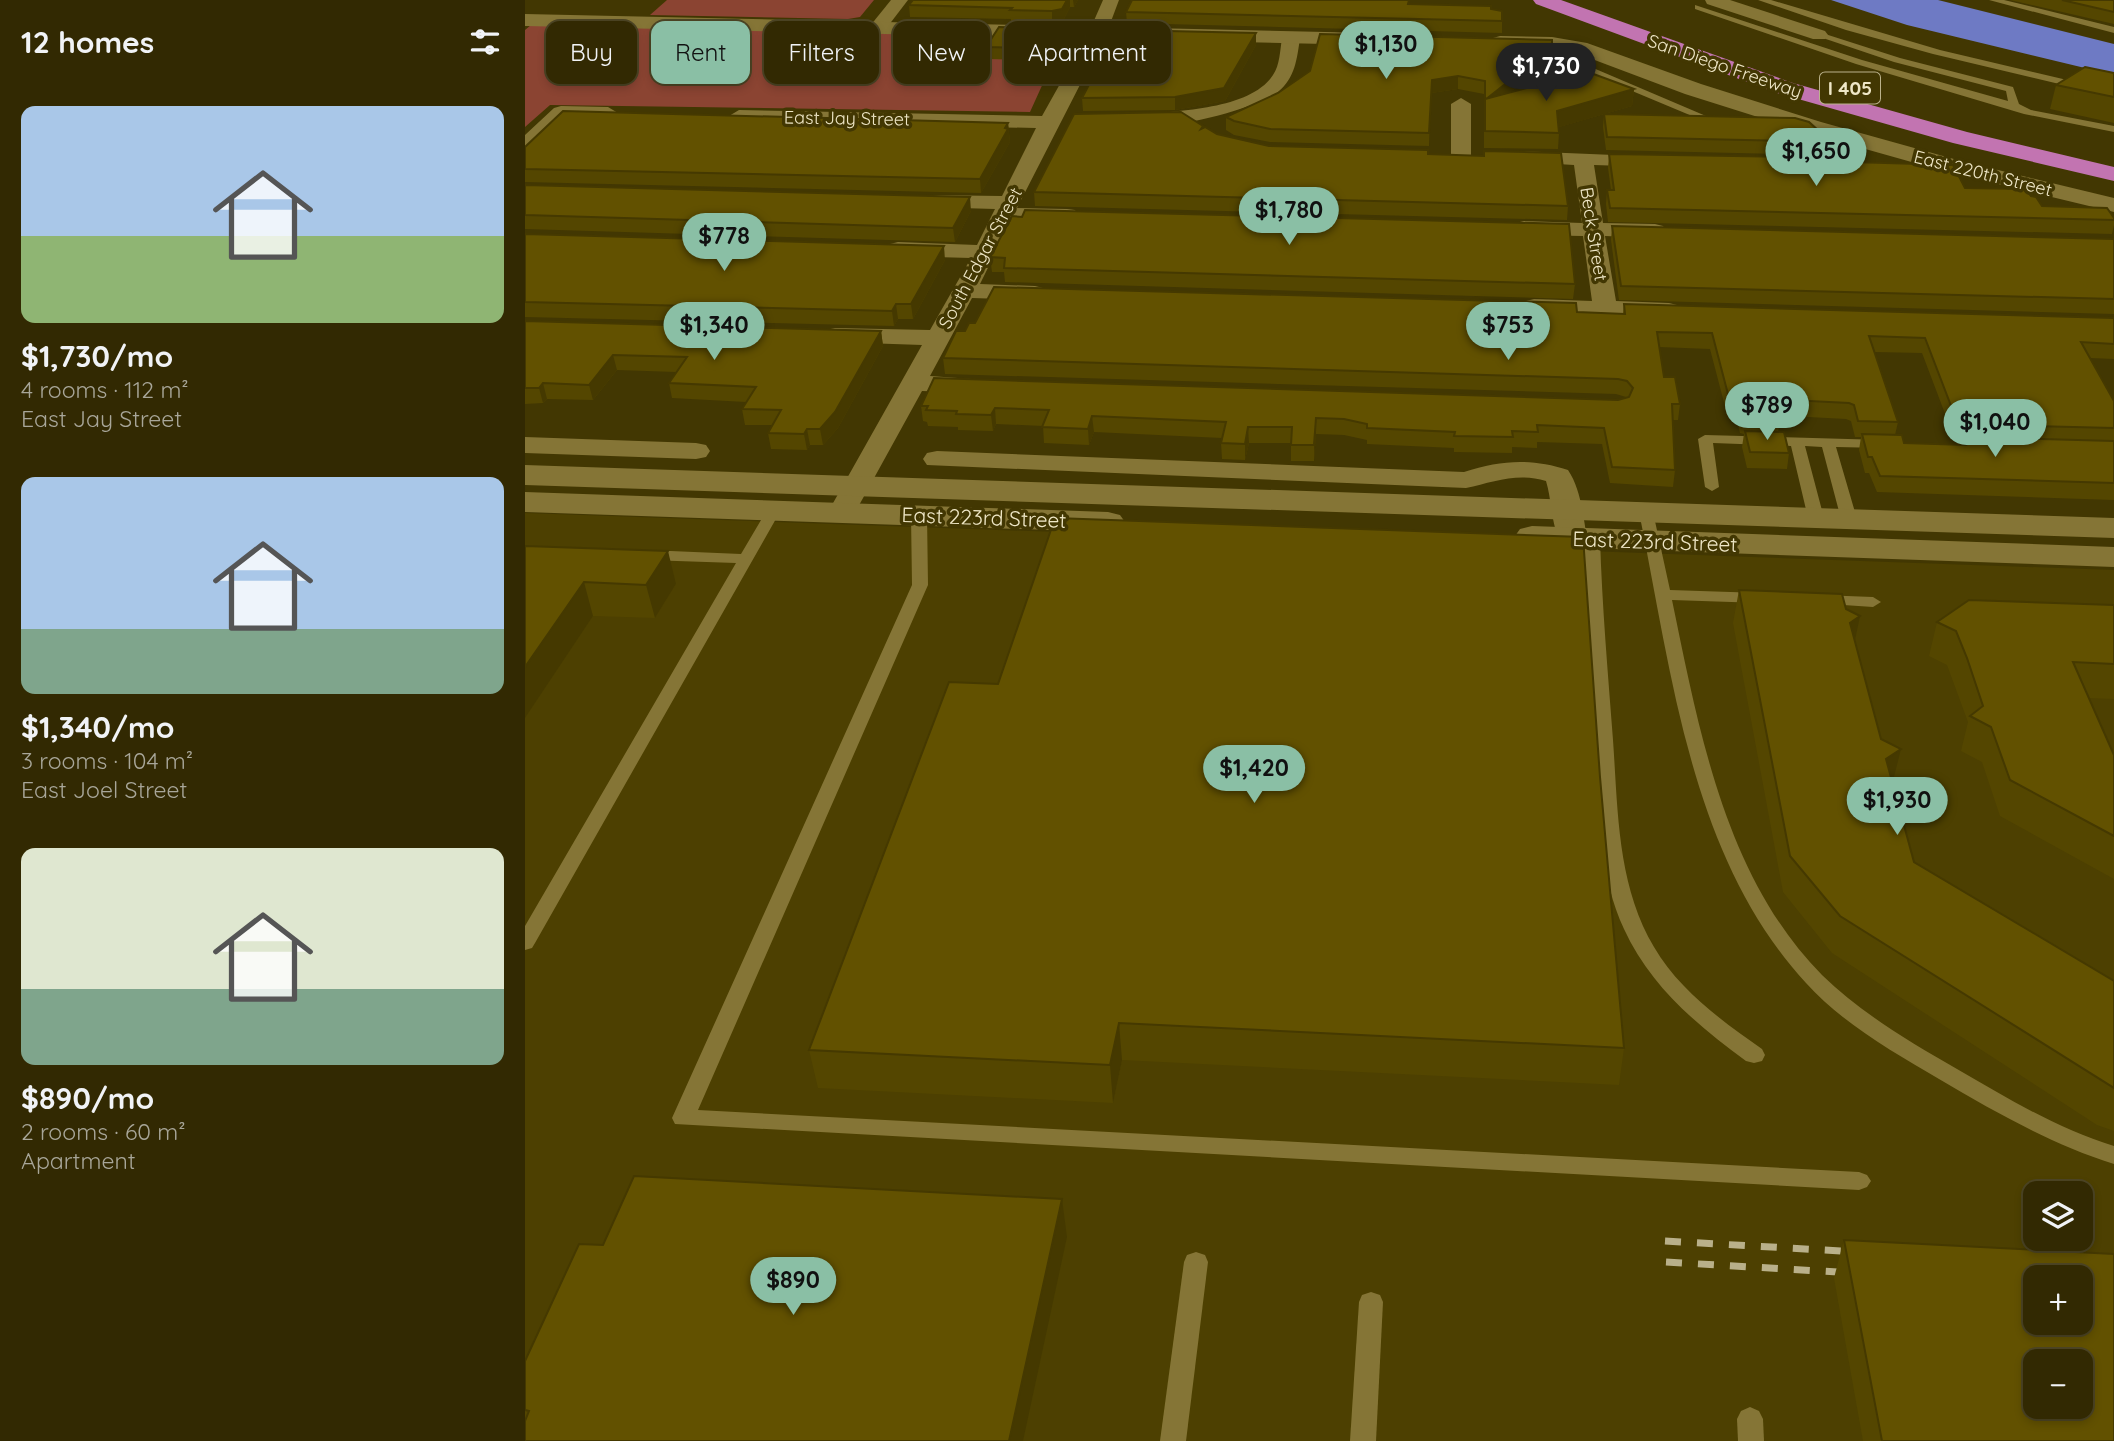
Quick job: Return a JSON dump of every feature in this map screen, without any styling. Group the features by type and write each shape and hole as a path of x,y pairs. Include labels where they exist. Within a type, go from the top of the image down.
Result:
{"highway":[{"name":"San Diego Freeway","path":"1543,0 1785,88 1961,138 2114,174"},
{"path":"1563,0 1790,82 1995,139 2114,165"},
{"path":"1574,0 1758,67 1829,89 2114,165"},
{"name":"San Diego Freeway","path":"1593,0 1761,61 1841,86 1972,122 2114,155"}],"main road":[{"path":"525,20 1004,30"},
{"path":"1171,34 1387,39"},
{"name":"East 220th Street","path":"1483,41 1580,47 1693,89 1813,127 1955,167 2114,205"},
{"name":"East 223rd Street","path":"525,475 849,499 1577,529"},
{"name":"East 223rd Street","path":"525,502 774,510 849,499 919,515 1577,529 1816,518 2114,528"},
{"name":"East 223rd Street","path":"1649,526 2114,557"}],"street":[{"path":"880,26 900,0"},
{"name":"South Edgar Street","path":"1102,21 1111,0"},
{"path":"1705,4 1819,35"},
{"path":"1127,120 1188,116 1253,99 1272,87 1283,74 1291,37"},
{"name":"South Edgar Street","path":"849,499 985,252 1070,84"},
{"path":"1461,104 1461,156"},
{"path":"525,146 561,112 631,114"},
{"name":"East Jay Street","path":"715,116 1050,120 1076,118"},
{"path":"1188,116 1208,133"},
{"path":"1502,157 1679,162"},
{"name":"Beck Street","path":"1583,159 1605,308"},
{"path":"1872,166 1955,167"},
{"path":"899,200 1086,216"},
{"path":"1499,227 1677,232"},
{"path":"874,249 985,252"},
{"path":"964,291 1062,294"},
{"path":"1508,306 1688,311"},
{"path":"813,335 937,338"},
{"path":"915,383 998,386"},
{"path":"525,444 696,450"},
{"path":"937,459 1466,480 1498,470 1540,468 1558,475 1577,529"}],"lane":[{"path":"1762,0 1843,28 2035,77 2114,94"},
{"path":"1993,0 2114,30"},
{"path":"1705,4 1859,62 2028,112 2114,129"},
{"path":"1819,35 1843,28"},
{"path":"1819,35 1897,60 2010,89 2035,77"},
{"path":"1562,44 1557,53 1561,58 1708,119"},
{"path":"2010,89 2014,106"},
{"path":"1713,487 1705,439 1904,445"},
{"path":"1797,441 1816,518"},
{"path":"1828,442 1849,519"},
{"path":"525,943 774,510"},
{"path":"919,515 920,585 683,1118 1859,1181"},
{"path":"1649,526 1703,763 1725,833 1748,890 1778,936 1814,979 1892,1042 2020,1114 2097,1151 2114,1156"},
{"path":"1577,529 1601,705 1617,882 1646,951 1672,988 1713,1026 1754,1055"},
{"path":"635,555 746,559"},
{"path":"1663,595 1781,599"},
{"path":"1807,600 1873,602"},
{"path":"1173,1441 1196,1262"},
{"path":"1363,1441 1371,1302"}],"shaded area":[{"path":"667,0 874,0 860,17 848,19 650,15"},
{"path":"531,25 546,25 546,84 637,84 637,27 651,28 651,84 750,84 750,30 764,30 764,84 879,84 879,33 893,33 893,84 990,84 990,35 1004,36 1004,84 1043,84 1030,112 550,105 525,127 525,30"},
{"path":"525,513 2114,570 2114,1441 525,1441"}],"water":[{"path":"1831,0 1938,0 2114,44 2114,75 1907,25"}],"building":[{"path":"913,0 1067,0 1062,9 1052,11 909,5"},
{"path":"1132,0 1409,0 1408,4 1491,6 1491,9 1502,11 1502,21 1126,12"},
{"path":"2062,0 2114,0 2114,12"},
{"path":"999,27 1004,27 1004,47 990,47 990,41"},
{"path":"1171,31 1256,33 1224,88 1175,97 1082,98 1089,84 1171,84"},
{"path":"1320,34 1552,40 1552,43 1485,100 1485,81 1458,76 1432,80 1429,133 1270,129 1226,117 1278,93 1310,71"},
{"path":"2085,67 2114,73 2114,97 2056,85"},
{"path":"1588,72 1634,89 1557,111 1559,133 1485,131 1485,99"},
{"path":"563,111 1008,123 1005,128 1008,129 980,179 525,169 525,147"},
{"path":"1181,112 1203,126 1201,129 1205,127 1217,134 1269,146 1428,150 1428,154 1484,156 1484,151 1561,153 1568,206 1034,192 1074,114"},
{"path":"1604,114 1795,118 1809,122 1831,142 1607,137"},
{"path":"1609,154 1848,158 1852,162 1953,165 1965,188 2026,189 2042,206 2107,208 2114,220 1610,208 1607,190 1614,190"},
{"path":"525,185 970,197 953,228 525,215"},
{"path":"1025,210 1569,224 1575,284 1004,268 1005,258 990,257 1012,216 1022,217"},
{"path":"1612,226 2114,239 2114,299 1621,286"},
{"path":"525,234 944,246 911,304 896,304 892,311 525,302"},
{"path":"994,287 1576,303 1577,312 1625,314 1624,304 2114,318 2114,344 2081,342 2114,401 2114,428 1958,424 1925,338 1869,336 1898,422 1858,421 1854,405 1849,403 1790,400 1791,404 1776,404 1780,419 1742,417 1738,398 1729,398 1712,333 1657,332 1664,377 1675,377 1680,404 1672,404 1675,470 1612,467 1604,428 1537,425 1538,432 1512,431 1513,437 1454,436 1455,432 1367,428 1367,424 1344,419 1316,418 1314,445 1291,445 1292,427 1248,427 1245,444 1221,443 1226,422 1092,416 1088,429 1042,427 1049,410 995,408 991,415 926,410 928,406 921,406 934,378 1618,400 1629,397 1633,388 1627,381 1618,379 943,358 956,331 965,331 969,323 975,323"},
{"path":"525,321 881,331 835,412 820,429 807,429 804,434 768,433 781,410 742,409 756,387 669,383 687,357 613,355 589,385 543,383 539,388 525,388"},
{"path":"1745,431 1784,432 1789,453 1750,452"},
{"path":"1862,434 1902,435 1904,443 1966,445 1963,437 2114,441 2114,483 1880,476 1872,457 1868,457"},
{"path":"1055,518 1583,537 1600,777 1624,1048 1119,1023 1110,1065 809,1050 949,682 998,684"},
{"path":"525,546 668,551 646,585 584,582 525,667"},
{"path":"1739,590 1842,594 1846,609 1860,616 1850,623 1881,739 1901,749 1886,759 1914,862 2114,981 2114,1088 1840,916 1790,856"},
{"path":"1969,600 2114,605 2114,664 2073,662 2114,755 2114,836 2010,780 1991,727 1970,716 1983,706 1967,658 1956,631 1937,622"},
{"path":"634,1176 1062,1199 1009,1441 525,1441 525,1421 529,1411 525,1410 525,1361 579,1244 603,1245"},
{"path":"1844,1240 2114,1254 2114,1441 1882,1441"}],"railway":[{"path":"1665,1241 1859,1252"},
{"path":"1666,1262 1854,1273"}]}
